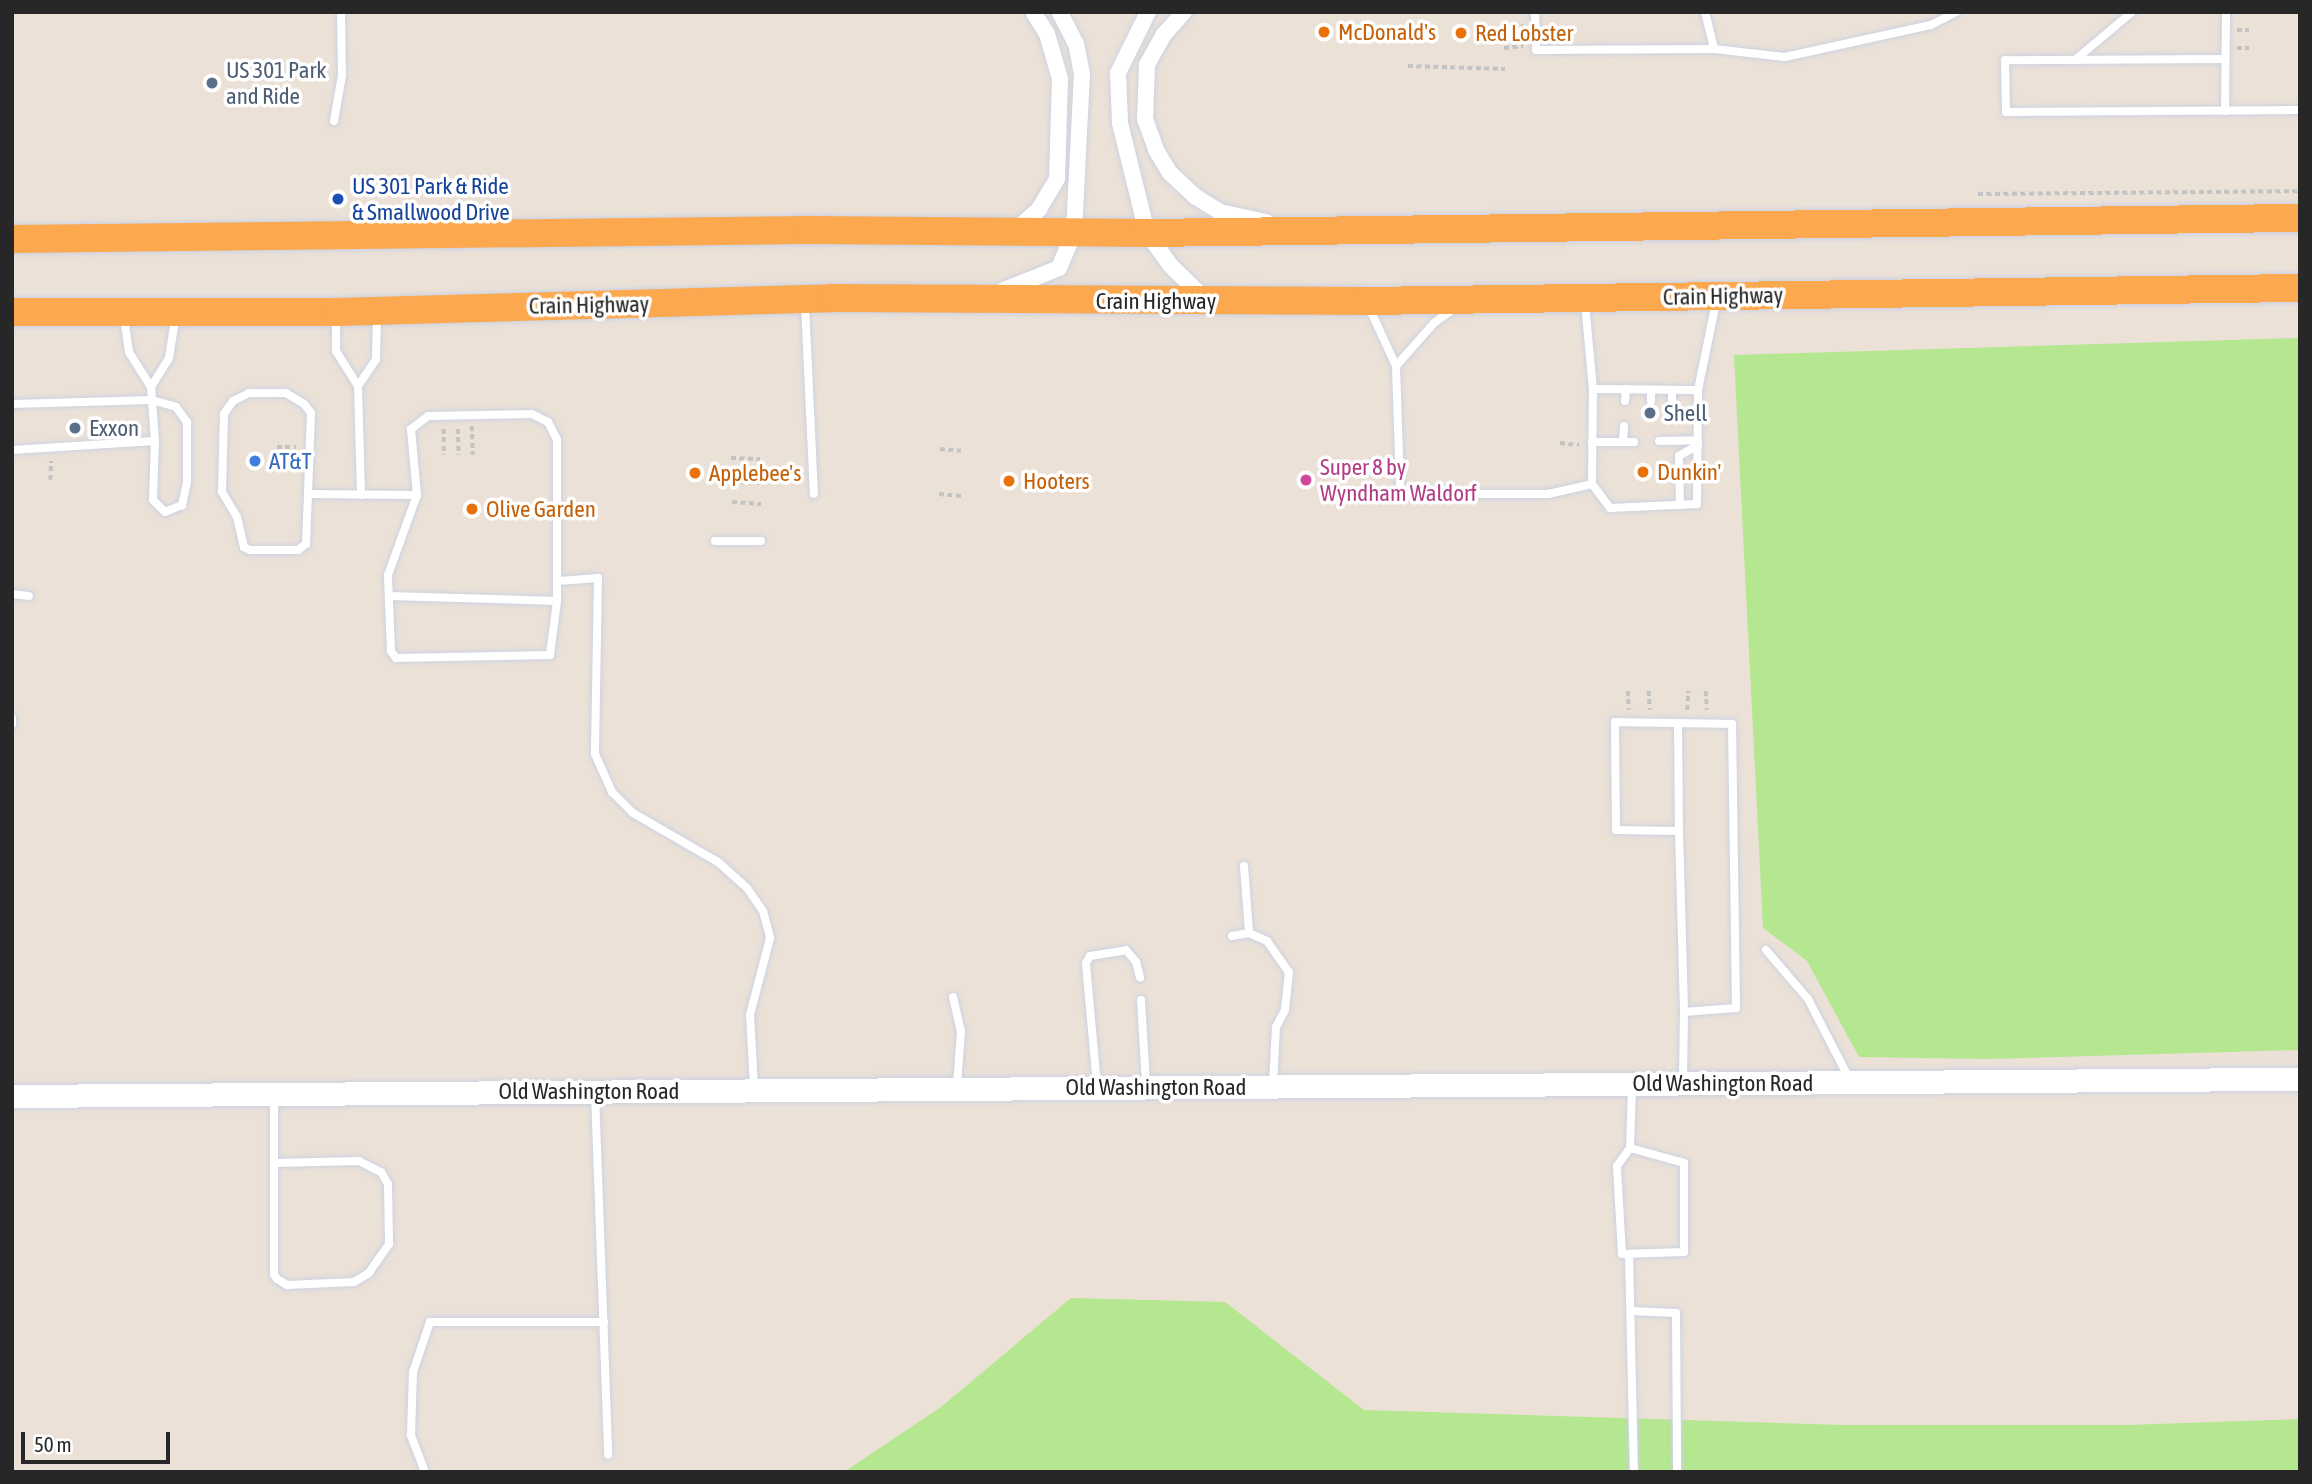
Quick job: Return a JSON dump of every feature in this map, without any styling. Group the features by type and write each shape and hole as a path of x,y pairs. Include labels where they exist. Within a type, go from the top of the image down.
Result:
{"highway":[{"path":"12,239 1147,233 2300,218"},
{"name":"Crain Highway","path":"18,314 177,310 336,312 805,298 1366,301 2300,288"}],"main road":[{"name":"Old Washington Road","path":"12,1096 2300,1079"}],"street":[{"path":"1013,232 1039,209 1057,179 1060,79 1047,34 1033,12"},
{"path":"962,300 1023,285 1059,268 1074,232 1082,74 1076,44 1060,12"},
{"path":"1148,12 1118,73 1120,123 1147,233 1170,265 1206,301"},
{"path":"1184,12 1164,34 1147,65 1145,119 1157,150 1170,173 1220,212 1296,229"}],"lane":[{"path":"334,121 342,75 341,12"},
{"path":"1535,12 1536,50 1714,49 1785,57 1956,12"},
{"path":"1705,12 1714,49"},
{"path":"2075,60 2132,12"},
{"path":"2225,111 2226,12"},
{"path":"2225,59 2005,60 2006,112 2300,110"},
{"path":"1585,298 1593,388 1592,484 1610,508 1697,504 1698,390 1717,296"},
{"path":"805,298 814,494"},
{"path":"1396,366 1434,323 1466,299"},
{"path":"1366,301 1396,366 1399,487 1404,492 1548,494 1592,484"},
{"path":"151,387 169,358 177,310"},
{"path":"358,386 376,359 377,310"},
{"path":"12,404 152,400 176,407 187,422 189,443 182,505 165,512 153,500 155,441 152,400 151,387 129,352 123,311"},
{"path":"336,312 336,351 358,386 361,495"},
{"path":"1593,388 1698,390"},
{"path":"1625,401 1626,389"},
{"path":"1651,390 1651,401"},
{"path":"1672,390 1672,401"},
{"path":"286,393 311,413 310,447 306,544 298,550 244,547 237,517 222,492 224,414 241,396 286,393"},
{"path":"533,414 555,430 558,582 550,655 403,660 391,651 388,575 417,495 411,429 428,416 457,415 533,414"},
{"path":"1623,441 1624,426"},
{"path":"12,450 155,441"},
{"path":"1659,441 1698,443"},
{"path":"1592,442 1634,442"},
{"path":"1680,505 1679,456 1698,443"},
{"path":"308,494 417,495"},
{"path":"715,541 761,541"},
{"path":"558,582 598,578 594,744 598,765 612,792 633,813 718,862 755,898 765,918 769,957 750,1015 755,1090"},
{"path":"12,594 29,596"},
{"path":"389,596 557,601"},
{"path":"12,718 12,724"},
{"path":"1679,831 1616,830 1615,722 1732,724 1737,1008 1684,1012"},
{"path":"1683,723 1679,831 1684,1012 1683,1084"},
{"path":"1244,866 1249,933"},
{"path":"1232,936 1249,933 1267,941 1289,972 1285,1010 1276,1027 1273,1087"},
{"path":"1097,1088 1086,963 1090,956 1105,951 1126,950 1136,962 1140,977"},
{"path":"1766,950 1808,999 1852,1082"},
{"path":"953,997 961,1031 957,1089"},
{"path":"1141,1000 1147,1087"},
{"path":"1630,1148 1684,1163 1684,1252 1622,1254 1617,1166 1630,1148 1632,1084"},
{"path":"595,1091 608,1455"},
{"path":"274,1094 274,1163 276,1279 287,1285 354,1282 369,1273 389,1244 388,1184 381,1172 359,1161 274,1163"},
{"path":"1629,1254 1634,1472"},
{"path":"1632,1311 1675,1313 1677,1472"},
{"path":"425,1472 411,1435 413,1372 430,1322 604,1322"}],"path":[{"path":"1409,66 1505,69"},
{"path":"1978,194 2300,191"},
{"path":"457,415 459,455"},
{"path":"472,415 473,456"},
{"path":"443,416 444,455"},
{"path":"1560,443 1581,445"},
{"path":"277,447 310,447"},
{"path":"50,480 51,448"},
{"path":"940,449 961,451"},
{"path":"731,458 760,459"},
{"path":"277,463 309,463"},
{"path":"732,482 761,482"},
{"path":"939,494 961,496"},
{"path":"732,502 761,504"},
{"path":"1650,691 1651,723"},
{"path":"1683,723 1688,691"},
{"path":"1706,691 1707,723"}],"green space":[{"path":"2300,338 2300,1050 1988,1059 1859,1057 1807,961 1763,928 1734,355"},
{"path":"1071,1298 1225,1302 1364,1410 1842,1425 2128,1425 2300,1419 2300,1472 844,1472 941,1407"}],"place":[{"name":"McDonald's","path":"1324,32"},
{"name":"Red Lobster","path":"1461,33"},
{"name":"US 301 Park and Ride","path":"212,83"},
{"name":"US 301 Park & Ride & Smallwood Drive","path":"338,199"},
{"name":"Shell","path":"1650,413"},
{"name":"Exxon","path":"75,428"},
{"name":"AT&T","path":"255,461"},
{"name":"Dunkin'","path":"1643,472"},
{"name":"Applebee's","path":"695,473"},
{"name":"Super 8 by Wyndham Waldorf","path":"1306,480"},
{"name":"Hooters","path":"1009,481"},
{"name":"Olive Garden","path":"472,509"}]}
